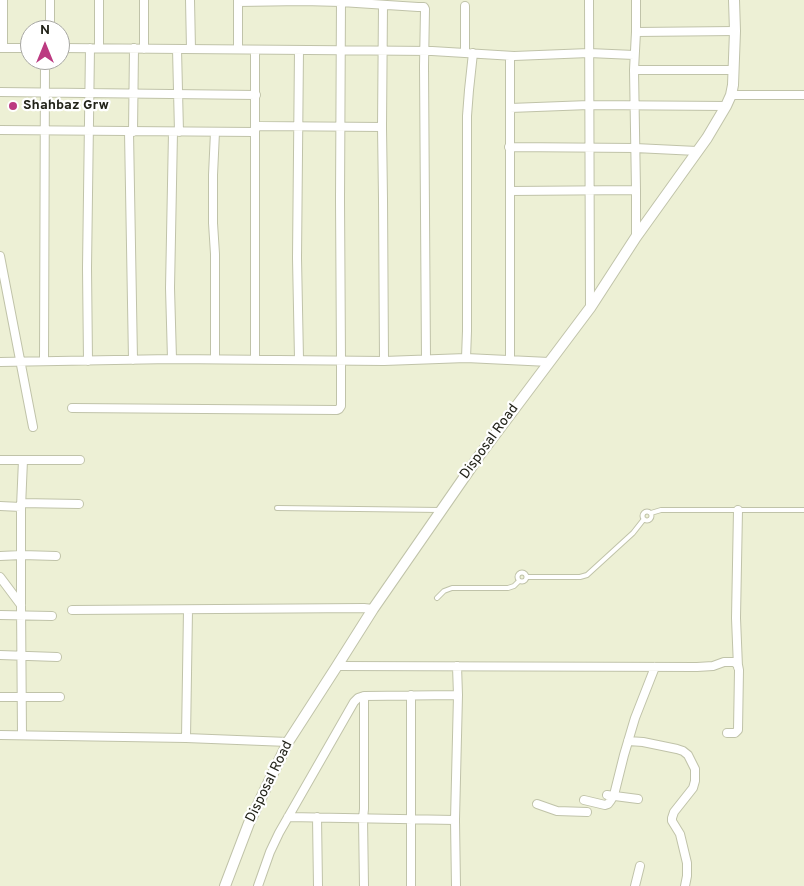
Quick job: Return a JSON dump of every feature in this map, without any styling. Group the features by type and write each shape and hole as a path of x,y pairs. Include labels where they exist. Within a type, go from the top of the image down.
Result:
{"street":[{"path":"3,0 2,48 20,48"},
{"path":"50,0 50,20"},
{"path":"88,361 89,93 99,0"},
{"path":"144,0 144,49"},
{"path":"190,0 190,49"},
{"path":"589,0 590,308"},
{"path":"636,0 634,55 636,237"},
{"name":"Disposal Road","path":"225,886 249,824 288,742 373,609 479,456 590,308 636,237 707,138 726,106 733,85 734,0"},
{"path":"238,49 238,1 341,1 424,7 426,14 424,66 426,359"},
{"path":"72,408 337,410 341,406 341,1"},
{"path":"383,5 384,361"},
{"path":"465,6 469,53 467,116 468,331 466,358"},
{"path":"636,32 735,31"},
{"path":"70,48 425,51 510,56 589,53 634,55"},
{"path":"133,360 131,132 134,48"},
{"path":"172,359 170,288 178,94 177,49"},
{"path":"255,50 255,360"},
{"path":"299,50 297,258 300,359"},
{"path":"510,56 510,360"},
{"path":"44,361 45,70"},
{"path":"634,70 734,70"},
{"path":"0,92 256,95"},
{"path":"731,95 804,95"},
{"path":"510,108 589,105 726,106"},
{"path":"0,130 254,132 259,126 382,127"},
{"path":"215,132 213,213 215,359"},
{"path":"509,147 635,148 697,151"},
{"path":"510,191 636,190"},
{"path":"0,256 33,427"},
{"path":"0,362 172,359 384,361 466,358 549,362"},
{"path":"0,460 80,460"},
{"path":"22,735 21,505 23,460"},
{"path":"0,506 78,504"},
{"path":"727,733 735,733 738,730 736,618 738,510"},
{"path":"0,556 56,556"},
{"path":"0,577 21,605"},
{"path":"72,610 373,609"},
{"path":"186,738 188,610"},
{"path":"0,615 52,616"},
{"path":"0,655 57,656"},
{"path":"337,666 654,667 708,666 730,661 736,663 738,667"},
{"path":"456,886 457,666"},
{"path":"538,804 557,811 586,815 590,799 606,805 609,803 635,718 654,667"},
{"path":"411,695 411,886"},
{"path":"258,886 270,852 288,817 358,698 364,696 458,695"},
{"path":"364,696 364,886"},
{"path":"0,697 60,697"},
{"path":"0,735 186,738 288,742"},
{"path":"628,741 677,749 688,755 693,762 696,774 693,788 674,812 672,818 680,834 687,863 685,886"},
{"path":"610,795 638,798"},
{"path":"288,817 455,820"},
{"path":"318,817 318,886"},
{"path":"635,886 640,866"}],"lane":[{"path":"277,508 442,510"},
{"path":"437,598 452,588 508,588 525,580 527,577 580,577 587,574 627,539 644,519 642,517 643,513 647,511 651,513 661,510 804,510"},
{"path":"520,581 517,576 520,573 523,572 527,577"}],"place":[{"name":"Shahbaz Grw","path":"13,106"}]}
